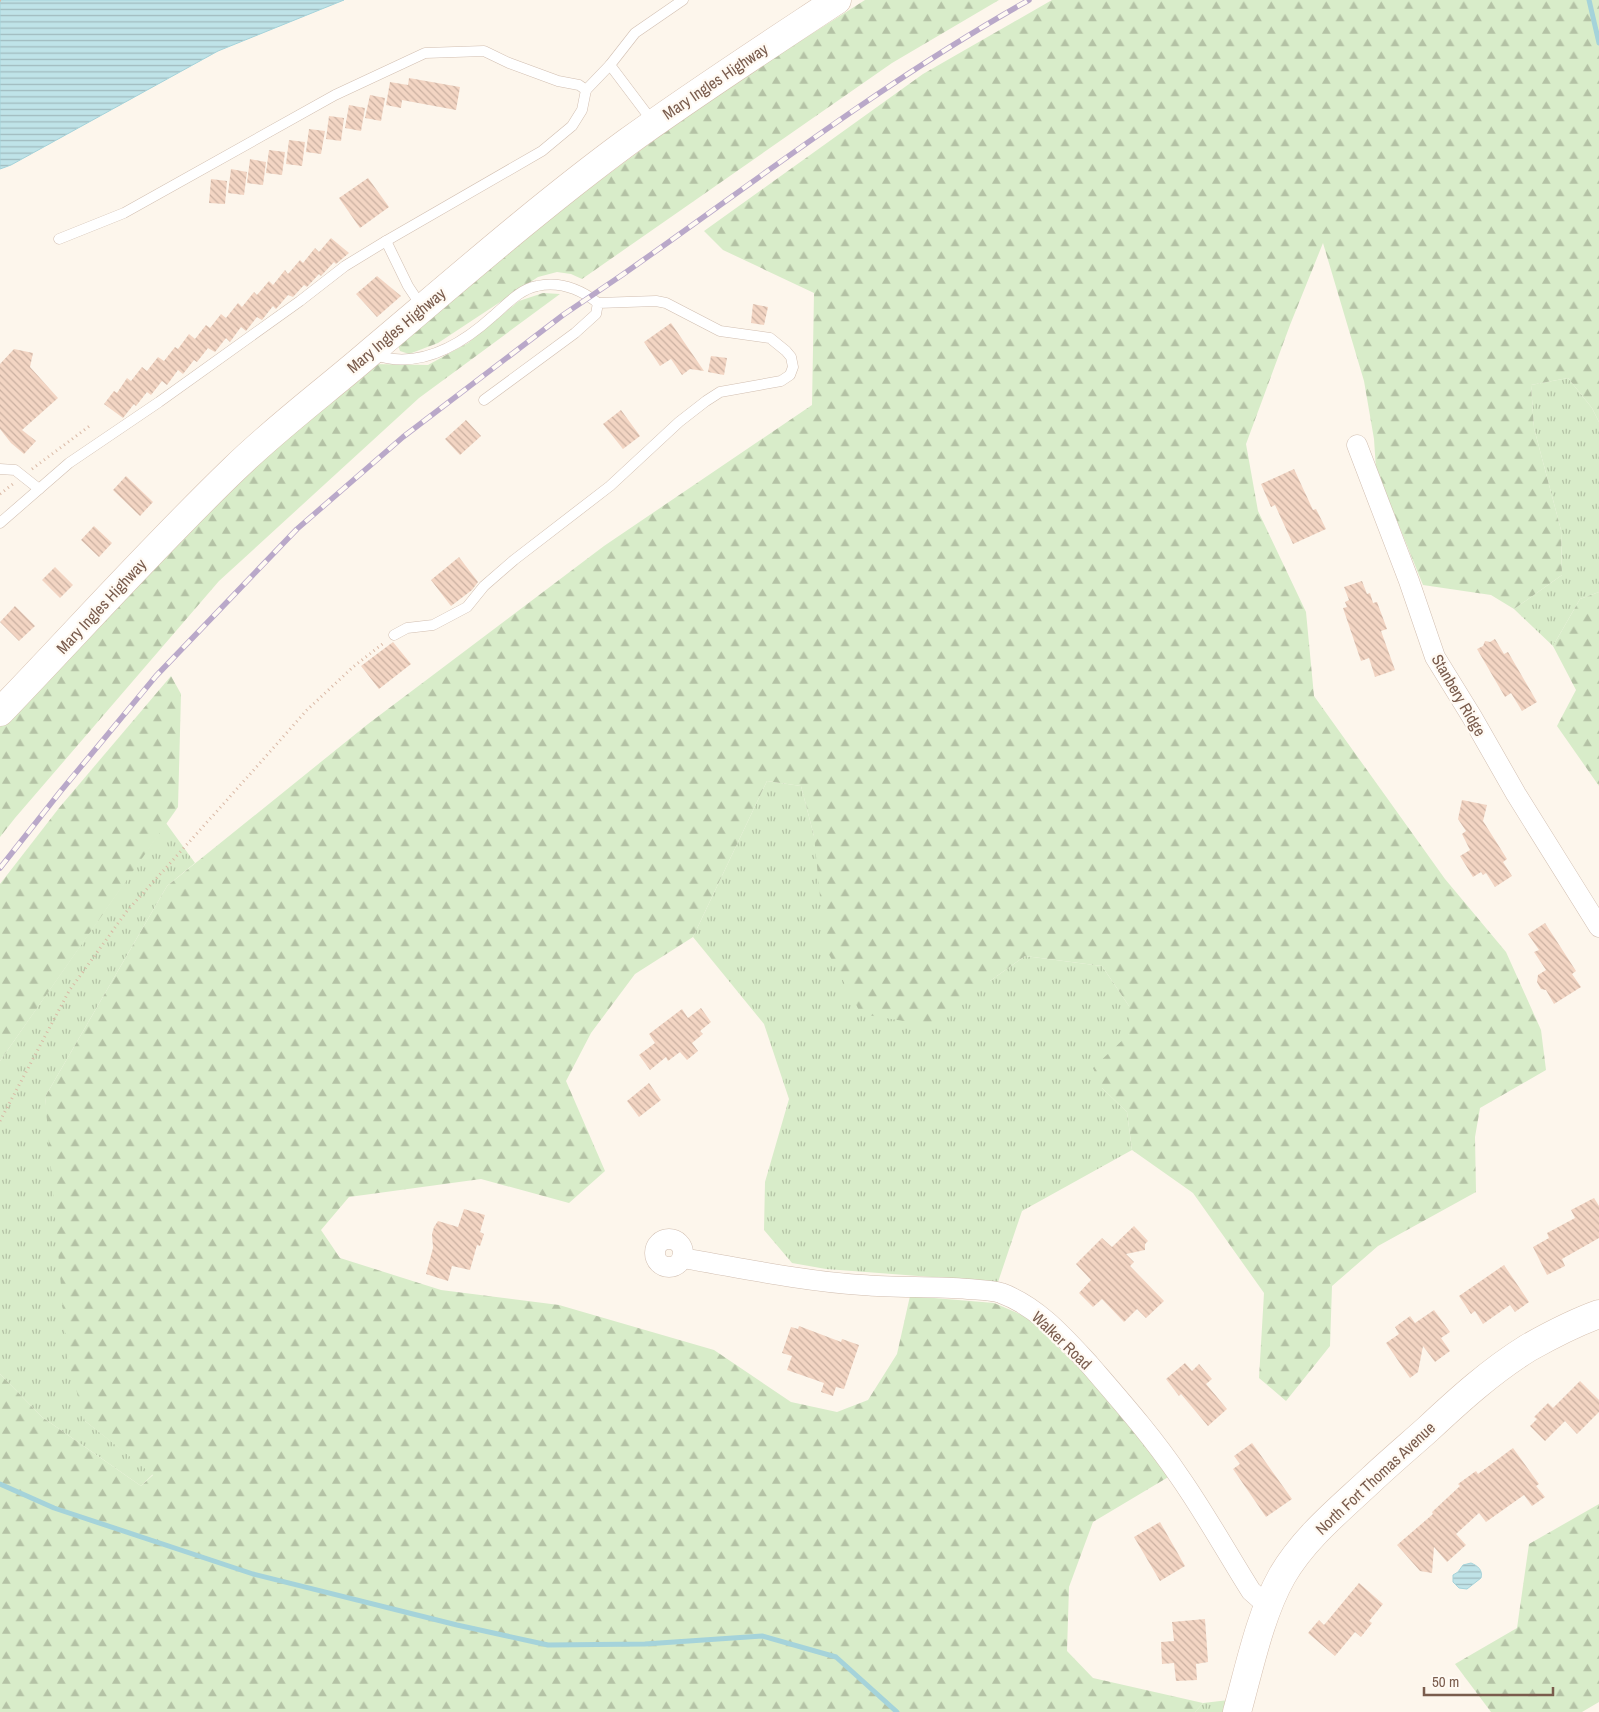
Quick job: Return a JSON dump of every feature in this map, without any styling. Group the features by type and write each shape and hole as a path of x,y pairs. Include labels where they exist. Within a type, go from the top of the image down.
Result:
{"street":[{"name":"Mary Ingles Highway","path":"0,712 142,561 235,468 303,406 370,353 510,234 624,145 735,67 837,0"},
{"name":"Stanbery Ridge","path":"1357,445 1409,581 1435,657 1516,794 1599,928"},
{"name":"Walker Road","path":"682,1258 778,1275 862,1285 988,1291 1002,1294 1026,1306 1046,1320 1075,1348 1151,1437 1181,1478 1252,1592 1268,1606"},
{"name":"North Fort Thomas Avenue","path":"1237,1712 1268,1606 1295,1555 1317,1531 1456,1402 1527,1349 1565,1328 1599,1314"}],"lane":[{"path":"0,523 69,463 160,402 345,266 542,151 572,126 582,110 586,90 610,65 635,33 683,0"},
{"path":"59,239 124,213 334,95 425,53 484,51 509,64 558,81 579,85 586,90"},
{"path":"610,65 654,123"},
{"path":"386,241 408,286 422,308"},
{"path":"370,353 386,359 410,360 437,354 460,341 489,320 516,295 536,286 556,284 572,288 589,296 598,303 656,301 666,304 720,331 770,338 786,351 793,367 790,374 781,381 720,392 706,401 679,422 610,486 484,586 468,607 433,626 407,628 394,635"},
{"path":"484,400 575,333 596,314 598,303"},
{"path":"0,469 15,470 39,489"}],"path":[{"path":"0,494 91,426"},
{"path":"0,1121 69,991 127,911 307,710 354,667 394,635"}],"green space":[{"path":"865,0 999,0 892,63 582,279 571,274 557,272 538,277 438,343 409,354 400,351 398,345 539,226 708,100"},
{"path":"1052,0 1599,0 1599,422 1592,408 1568,378 1531,385 1534,428 1561,530 1562,575 1514,609 1491,595 1423,585 1376,469 1374,439 1364,381 1323,243 1246,444 1258,511 1306,612 1314,696 1445,879 1506,952 1541,1030 1546,1070 1480,1108 1475,1137 1476,1192 1378,1246 1332,1286 1330,1346 1286,1401 1259,1378 1264,1293 1193,1193 1132,1150 1127,1112 1102,1088 1093,1068 1129,1034 1129,1006 1102,966 1025,956 990,981 934,1026 861,1014 825,947 814,836 801,786 767,781 693,937 635,974 591,1033 566,1081 605,1171 569,1203 481,1179 349,1197 321,1230 340,1258 441,1290 559,1305 714,1350 791,1402 837,1412 868,1400 897,1354 910,1296 994,1303 1029,1318 1092,1381 1170,1476 1093,1522 1069,1587 1067,1651 1093,1678 1203,1703 1195,1712 0,1712 0,1374 42,1417 141,1486 153,1475 85,1421 67,1357 45,1097 167,886 368,724 604,546 812,405 814,293 723,250 704,231 923,74"},
{"path":"543,293 560,294 419,398 219,581 0,837 0,727 236,482 371,364 428,365 468,343 519,301"},
{"path":"1568,378 1592,408 1599,422 1599,592 1580,599 1553,646 1514,609 1562,575 1561,530 1534,428 1531,385"},
{"path":"1599,592 1599,786 1557,726 1576,690 1553,646 1580,599"},
{"path":"171,676 181,694 178,807 0,1061 0,884 59,808"},
{"path":"767,781 801,786 814,836 990,981 1025,956 1102,966 1129,1006 1129,1034 1102,1088 1127,1112 1132,1150 1022,1211 998,1282 826,1269 792,1263 764,1230 765,1182 789,1099 764,1024 693,937"},
{"path":"166,823 195,863 167,886 45,1097 85,1421 153,1474 141,1486 42,1417 0,1374 0,1061"},
{"path":"1599,1504 1599,1702 1582,1712 1491,1712 1455,1664 1517,1628 1529,1544"},
{"path":"1229,1700 1225,1712 1195,1712 1203,1703"}],"water":[{"path":"0,0 344,0 218,51 11,165 0,169"},
{"path":"1471,1563 1479,1569 1481,1578 1467,1589 1459,1588 1453,1582 1453,1575 1463,1565"}],"building":[{"path":"409,78 460,87 456,110 402,100 401,108 386,105 390,82 408,85"},
{"path":"370,95 385,98 381,121 365,118"},
{"path":"349,105 365,108 361,131 345,128"},
{"path":"329,116 344,118 341,141 326,139"},
{"path":"309,129 325,131 321,154 306,152"},
{"path":"289,140 305,142 302,166 286,164"},
{"path":"269,150 285,152 282,175 266,173"},
{"path":"250,159 266,162 263,185 247,183"},
{"path":"231,169 247,172 244,195 228,193"},
{"path":"368,178 389,207 360,228 339,198"},
{"path":"211,179 227,181 225,204 209,203"},
{"path":"331,238 349,253 336,264 334,262 321,276 319,274 307,287 304,285 293,297 288,295 276,309 273,306 262,320 257,317 246,331 241,327 230,342 226,338 215,352 208,348 197,362 194,360 183,374 178,370 167,385 162,381 151,395 147,392 123,418 104,404 114,391 117,393 127,378 131,381 142,367 147,371 158,357 164,361 175,347 178,349 189,334 195,339 206,325 210,328 221,314 226,318 238,303 242,307 254,292 257,295 269,281 273,285 285,270 288,274 300,260 303,263 315,248 319,252"},
{"path":"377,276 401,296 377,317 356,294"},
{"path":"753,304 768,307 764,325 751,323"},
{"path":"671,323 704,371 690,369 682,375 671,359 660,366 644,342"},
{"path":"14,349 33,353 30,367 58,398 22,430 36,441 24,454 11,443 0,429 0,364"},
{"path":"711,356 727,358 724,375 708,372"},
{"path":"621,410 640,436 623,449 603,424"},
{"path":"466,420 481,436 460,455 445,439"},
{"path":"1294,469 1313,510 1316,509 1326,529 1293,544 1275,505 1271,507 1261,484"},
{"path":"126,476 153,502 140,516 113,490"},
{"path":"94,526 112,543 99,557 81,540"},
{"path":"459,557 478,582 472,590 451,606 431,580"},
{"path":"55,567 73,585 60,598 42,580"},
{"path":"1362,581 1367,594 1370,593 1373,603 1377,602 1387,629 1381,631 1395,670 1375,677 1369,658 1361,661 1343,608 1347,607 1345,602 1349,600 1344,587"},
{"path":"15,606 35,626 19,641 0,622"},
{"path":"1495,639 1504,654 1508,652 1537,702 1522,711 1511,693 1505,697 1477,649 1483,646 1485,641 1490,642"},
{"path":"393,642 411,664 379,689 361,666"},
{"path":"1462,800 1487,805 1483,821 1507,859 1503,862 1512,876 1495,887 1486,873 1483,875 1481,872 1473,877 1460,856 1470,850 1462,834 1466,831 1458,819"},
{"path":"1545,923 1576,971 1572,974 1581,987 1554,1004 1546,990 1541,989 1537,982 1538,975 1546,970 1534,952 1539,950 1528,934"},
{"path":"701,1008 711,1022 700,1031 703,1034 692,1043 698,1051 687,1060 680,1052 668,1061 666,1057 650,1070 639,1055 655,1043 649,1034 682,1009 688,1018"},
{"path":"649,1083 661,1100 639,1117 627,1101"},
{"path":"1594,1198 1599,1206 1599,1238 1562,1259 1565,1266 1547,1275 1533,1247 1549,1238 1547,1233 1575,1218 1571,1210"},
{"path":"464,1209 485,1215 480,1232 484,1234 480,1246 477,1245 470,1270 452,1266 448,1281 426,1274 433,1248 432,1234 434,1227 438,1221 458,1227"},
{"path":"1134,1226 1148,1241 1145,1244 1145,1250 1126,1254 1134,1262 1130,1266 1164,1301 1146,1318 1137,1309 1124,1322 1102,1299 1093,1307 1079,1293 1091,1280 1076,1264 1102,1238 1112,1247"},
{"path":"1504,1265 1529,1302 1515,1312 1510,1305 1483,1324 1475,1311 1471,1314 1459,1296"},
{"path":"1434,1310 1450,1332 1441,1338 1450,1351 1435,1362 1423,1346 1418,1372 1410,1378 1386,1343 1399,1334 1395,1327 1410,1316 1415,1323"},
{"path":"799,1326 841,1342 842,1339 859,1345 844,1389 836,1387 833,1396 821,1392 824,1383 787,1370 792,1356 782,1353 791,1327 798,1329"},
{"path":"1185,1363 1192,1371 1199,1364 1212,1379 1206,1384 1227,1409 1208,1426 1181,1394 1179,1396 1166,1379"},
{"path":"1580,1381 1599,1400 1599,1412 1577,1434 1565,1421 1545,1441 1530,1426 1537,1419 1534,1417 1548,1403 1553,1408"},
{"path":"1252,1443 1292,1499 1266,1517 1233,1469 1240,1464 1234,1456"},
{"path":"1513,1448 1539,1484 1536,1486 1545,1497 1532,1506 1524,1495 1486,1522 1479,1513 1456,1534 1466,1545 1447,1562 1434,1547 1432,1573 1420,1571 1397,1545 1433,1514 1432,1512 1460,1486 1458,1484 1476,1471 1478,1474"},
{"path":"1160,1522 1185,1566 1160,1581 1134,1537"},
{"path":"1359,1583 1383,1604 1369,1621 1372,1623 1361,1637 1355,1632 1335,1656 1308,1633 1319,1620 1324,1625"},
{"path":"1205,1619 1208,1662 1196,1664 1197,1680 1176,1681 1174,1663 1162,1664 1161,1642 1174,1641 1172,1622"}],"waterway":[{"path":"1589,0 1599,43"},
{"path":"0,1484 54,1508 253,1574 457,1625 548,1645 645,1644 762,1636 836,1657 897,1712"}],"railway":[{"path":"0,868 156,676 297,529 403,437 563,315 822,132 924,64 1029,0"}]}
